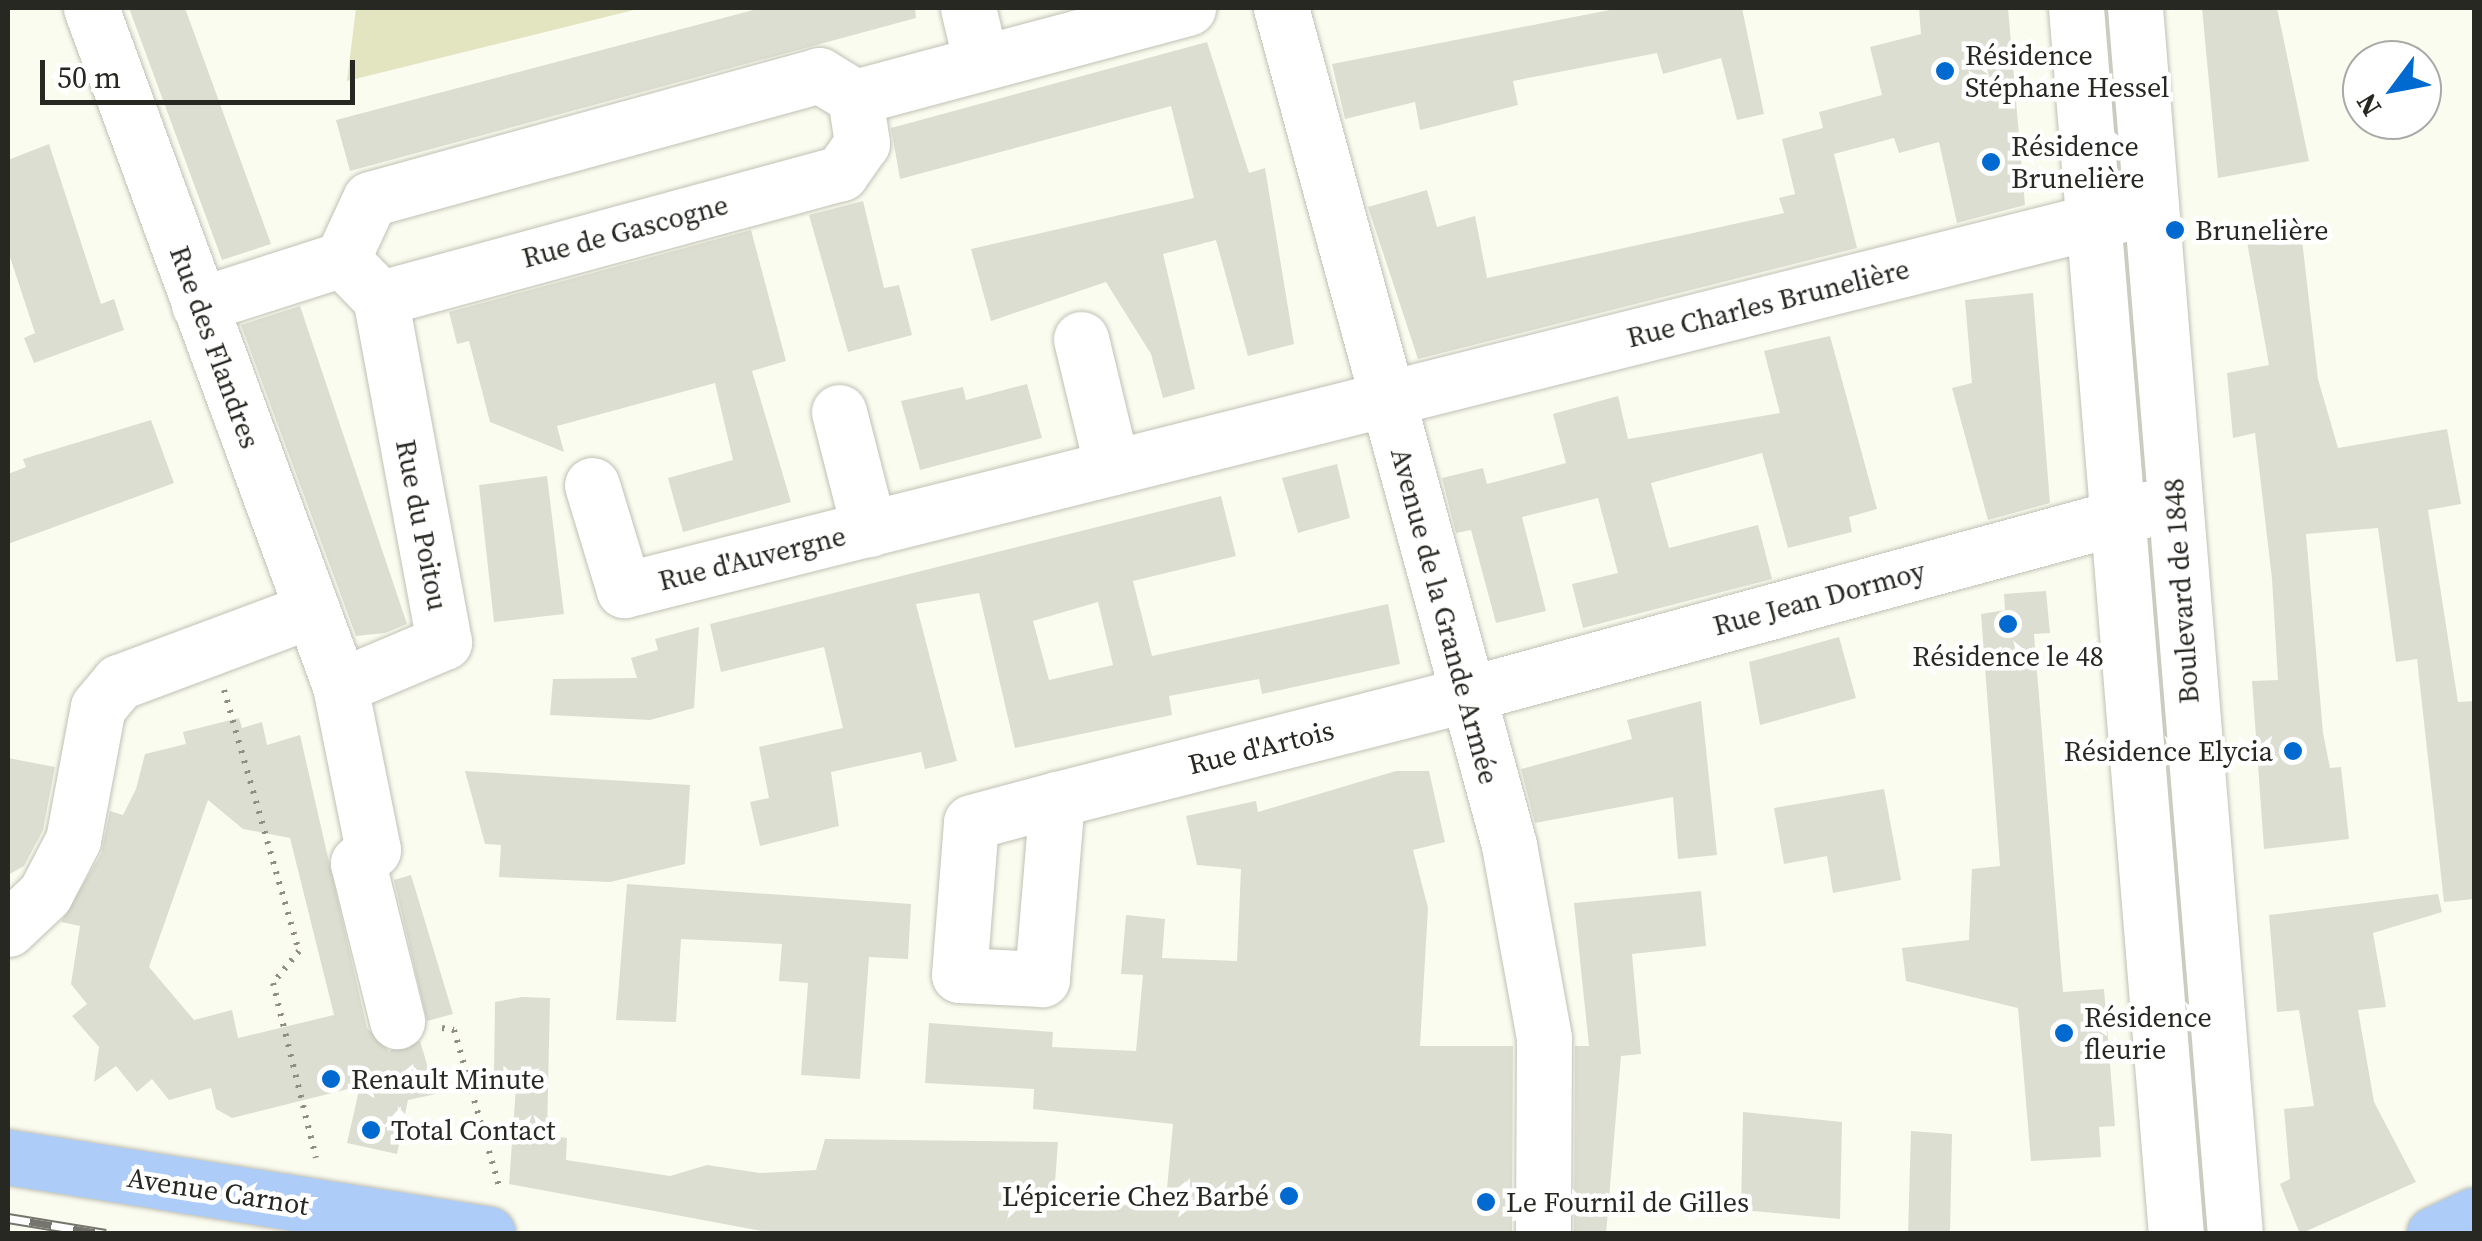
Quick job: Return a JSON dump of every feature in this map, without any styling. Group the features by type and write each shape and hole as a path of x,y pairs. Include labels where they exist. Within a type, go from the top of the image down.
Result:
{"main road":[{"name":"Avenue Carnot","path":"8,1157 328,1208 495,1215"},
{"path":"2434,1234 2474,1215"}],"street":[{"name":"Rue des Flandres","path":"91,8 340,686 374,850 358,863 397,1021"},
{"path":"968,8 981,62"},
{"path":"199,305 342,259 370,199 818,74 856,97 981,62 1087,21 1188,8"},
{"name":"Avenue de la Grande Armée","path":"1280,8 1509,845 1544,1038 1543,1234"},
{"name":"Boulevard de 1848","path":"2076,8 2176,1234"},
{"name":"Boulevard de 1848","path":"2135,8 2224,1156 2235,1234"},
{"name":"Rue de Gascogne","path":"380,298 841,173 862,143 856,97"},
{"name":"Rue Charles Brunelière","path":"1386,399 2152,208"},
{"path":"342,259 380,298"},
{"name":"Rue du Poitou","path":"340,686 444,642 380,298"},
{"path":"1082,340 1112,467"},
{"name":"Rue d'Auvergne","path":"592,485 624,590 1386,399"},
{"name":"Rue d'Auvergne","path":"838,412 869,530"},
{"name":"Rue Jean Dormoy","path":"1465,695 2174,502"},
{"path":"8,928 45,894 73,840 98,707 119,682 312,610"},
{"name":"Rue d'Artois","path":"1056,799 1465,695"},
{"path":"2224,1156 2248,1234"}],"path":[{"path":"212,647 299,951 274,983 328,1208"},
{"path":"397,1021 454,1030 495,1215"}],"green space":[{"path":"356,8 638,8 638,9 347,81"}],"building":[{"path":"129,8 185,8 271,244 222,260"},
{"path":"761,8 915,8 916,18 350,171 336,120"},
{"path":"1620,8 1742,8 1764,114 1737,120 1721,58 1663,74 1657,53 1513,81 1518,105 1420,130 1415,102 1345,119 1332,64"},
{"path":"1919,8 2008,8 2025,205 1957,223 1939,142 1899,153 1894,138 1834,154 1857,248 1418,359 1368,207 1427,190 1437,227 1475,216 1487,278 1784,213 1779,198 1795,194 1782,139 1823,128 1819,112 1882,95 1870,47 1921,34"},
{"path":"2202,8 2277,8 2309,161 2218,178"},
{"path":"1207,42 1249,173 1265,168 1294,344 1248,356 1216,240 1163,254 1195,389 1163,398 1151,354 1106,282 991,321 971,249 1194,198 1171,106 900,179 891,128"},
{"path":"49,144 101,304 114,299 124,330 34,363 24,338 35,333 8,251 8,160"},
{"path":"863,201 884,288 899,285 912,335 848,352 809,215"},
{"path":"751,230 786,361 752,371 791,502 683,532 668,478 733,460 715,383 557,426 564,452 490,422 469,341 457,344 449,312"},
{"path":"2301,231 2318,379 2338,448 2447,429 2461,504 2428,510 2458,702 2474,701 2474,899 2444,902 2417,659 2396,662 2378,528 2306,534 2323,733 2330,768 2341,767 2349,839 2264,849 2252,681 2278,680 2272,579 2255,433 2233,438 2227,373 2269,365 2247,242"},
{"path":"2033,293 2050,503 1988,520 1952,388 1972,383 1965,300"},
{"path":"300,306 407,624 385,633 356,636 241,325"},
{"path":"1830,336 1877,509 1849,517 1852,532 1788,548 1762,453 1651,483 1669,548 1758,525 1772,579 1583,628 1572,584 1618,573 1598,498 1522,517 1546,611 1496,623 1471,530 1456,533 1442,478 1483,468 1487,484 1566,463 1553,414 1618,396 1628,439 1780,413 1764,351"},
{"path":"1027,384 1042,438 920,470 901,401 963,387 966,400"},
{"path":"151,420 174,483 8,544 8,474 26,467 23,459"},
{"path":"1337,464 1350,518 1298,533 1282,478"},
{"path":"547,476 564,614 494,622 479,485"},
{"path":"1221,496 1236,556 1133,581 1152,656 1388,604 1400,664 1262,694 1259,679 1169,696 1172,715 1015,748 979,593 916,604 957,761 925,769 921,752 831,772 839,826 760,846 750,802 769,798 759,747 843,728 824,647 721,672 710,624","holes":["1098,602 1113,665 1049,680 1033,621"]},
{"path":"2046,591 2050,633 2034,634 2063,992 2104,989 2115,1126 2099,1127 2101,1157 2031,1161 2018,1008 1906,981 1902,948 1969,940 1972,869 2000,866 1981,614 2005,610 2004,594"},
{"path":"699,627 694,708 650,720 550,715 553,679 637,678 631,658 658,650 655,639"},
{"path":"1839,637 1856,698 1760,725 1749,662"},
{"path":"1701,701 1717,855 1678,859 1673,797 1535,823 1521,769 1632,739 1627,720"},
{"path":"239,718 242,728 262,722 267,745 300,735 367,1028 389,1051 420,1041 436,1094 408,1100 397,1154 347,1143 360,1086 232,1118 216,1109 211,1088 169,1100 152,1079 137,1092 116,1066 94,1082 99,1047 72,1016 87,1004 71,984 80,926 61,922 101,854 110,811 123,815 136,789 145,754 186,744 183,732","holes":["208,800 243,829 290,838 334,1015 238,1038 232,1010 194,1020 149,967"]},
{"path":"8,758 55,767 43,830 24,866 8,875"},
{"path":"465,771 690,785 685,864 610,882 499,877 501,845 485,844"},
{"path":"1396,771 1429,771 1445,842 1413,850 1428,908 1420,1046 1513,1046 1512,1234 762,1231 509,1184 517,1074 494,1072 495,1002 522,997 550,998 547,1135 567,1138 566,1160 670,1176 707,1165 760,1173 816,1170 825,1139 1058,1142 1054,1196 1165,1210 1173,1124 1033,1109 1034,1089 925,1083 929,1023 1053,1032 1052,1047 1136,1051 1143,975 1121,974 1126,915 1165,919 1162,958 1237,961 1241,869 1197,865 1186,816 1256,801 1258,812"},
{"path":"1884,789 1901,880 1833,893 1827,856 1784,864 1774,808"},
{"path":"411,875 453,1014 427,1021 394,880"},
{"path":"627,884 911,904 908,959 869,957 860,1079 801,1075 808,983 779,981 782,944 681,939 676,1022 616,1020"},
{"path":"1701,891 1706,946 1632,954 1641,1054 1621,1056 1606,1234 1574,1234 1575,1046 1589,1046 1574,903"},
{"path":"2438,894 2442,912 2373,933 2386,1007 2358,1010 2374,1102 2416,1182 2300,1234 2280,1184 2290,1179 2284,1109 2314,1106 2299,1010 2277,1012 2269,915"},
{"path":"1743,1112 1842,1122 1840,1219 1741,1210"},
{"path":"1911,1131 1952,1134 1950,1234 1908,1234"}],"railway":[{"path":"8,1218 106,1234"}],"place":[{"name":"Résidence Stéphane Hessel","path":"1945,71"},
{"name":"Résidence Brunelière","path":"1991,162"},
{"name":"Brunelière","path":"2175,230"},
{"name":"Résidence le 48","path":"2008,624"},
{"name":"Résidence Elycia","path":"2293,751"},
{"name":"Résidence fleurie","path":"2064,1033"},
{"name":"Renault Minute","path":"331,1079"},
{"name":"Total Contact","path":"371,1130"},
{"name":"L'épicerie Chez Barbé","path":"1289,1196"},
{"name":"Le Fournil de Gilles","path":"1486,1202"}]}
